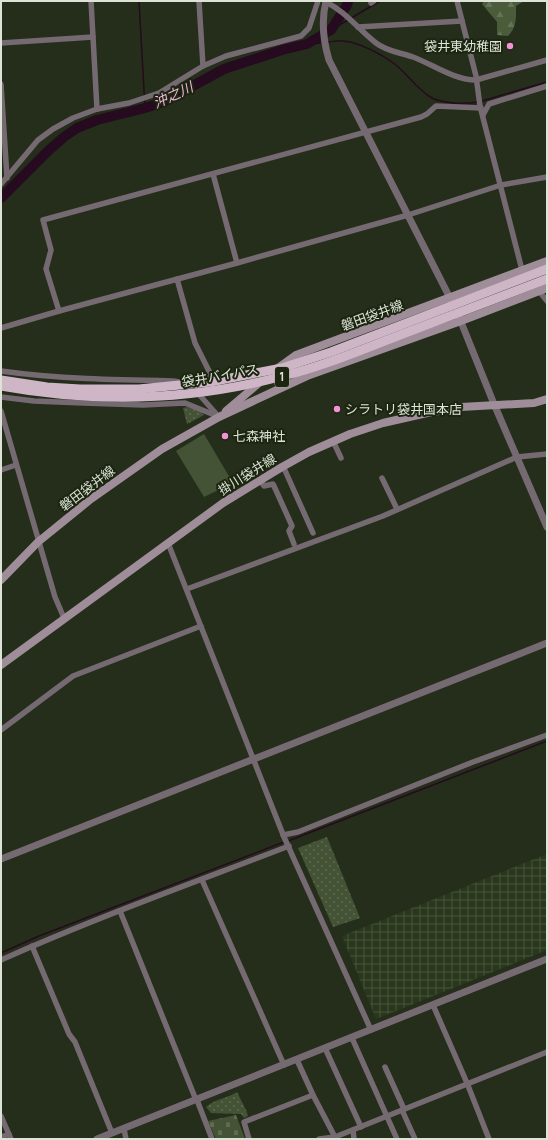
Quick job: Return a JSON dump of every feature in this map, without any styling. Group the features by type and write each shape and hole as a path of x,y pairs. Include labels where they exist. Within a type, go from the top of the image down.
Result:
{"highway":[{"name":"袋井バイパス","path":"1,380 80,389 139,389 210,382 275,370 331,352 547,269"},
{"name":"袋井バイパス","path":"1,386 50,394 138,398 170,396 243,386 284,376 333,361 547,279"}],"main road":[{"name":"磐田袋井線","path":"219,416 261,380 296,355 547,261"},
{"name":"磐田袋井線","path":"1,580 38,542 91,499 162,449 219,416 307,376 461,321 543,289"},
{"name":"掛川袋井線","path":"1,665 223,503 283,466 309,452 333,441 384,423 461,407 534,403 547,399"}],"street":[{"path":"91,1 97,109"},
{"path":"199,1 203,66"},
{"path":"1,184 38,140 73,118 97,109 129,104 159,93 203,66 247,50 301,36 309,28 318,1"},
{"path":"547,60 476,80 465,80 412,57 388,51 375,42 338,8 326,1 323,23 324,46 329,60 461,321 494,404 547,527"},
{"path":"457,1 476,80 478,97 522,270"},
{"path":"358,27 462,21"},
{"path":"1,43 93,37"},
{"path":"1,84 7,178"},
{"path":"483,115 489,104 547,86"},
{"path":"58,311 46,269 51,250 43,220 421,117 436,106 481,107"},
{"path":"213,174 237,263"},
{"path":"1,328 408,215 501,185 547,177"},
{"path":"177,279 195,343 212,377 197,379 185,384"},
{"path":"543,289 547,301"},
{"path":"1,371 55,377 173,381 185,384 198,392 219,416"},
{"path":"1,397 34,401 143,405 185,403 202,408 219,416"},
{"path":"1,411 3,423 38,542 55,597 64,618"},
{"path":"333,441 341,458"},
{"path":"186,589 384,516 517,457 547,454"},
{"path":"1,470 16,464"},
{"path":"283,466 313,533"},
{"path":"382,478 397,509"},
{"path":"260,480 264,486 273,484 292,526 289,531 294,544"},
{"path":"168,543 288,846 371,1030"},
{"path":"1,730 73,676 201,626"},
{"path":"1,859 253,758 547,643"},
{"path":"284,836 298,832 473,762 547,735"},
{"path":"1,960 120,911 288,846"},
{"path":"202,880 284,1065"},
{"path":"120,911 212,1139"},
{"path":"32,946 69,1034 75,1042 112,1133"},
{"path":"97,1139 547,959"},
{"path":"433,1005 467,1083 489,1139"},
{"path":"352,1038 397,1139"},
{"path":"325,1048 361,1126"},
{"path":"319,1139 336,1138 361,1126 547,1052"},
{"path":"297,1060 313,1095 336,1138"},
{"path":"385,1067 415,1139"},
{"path":"249,1139 244,1122 313,1095"},
{"path":"1,1116 10,1137 1,1137"},
{"path":"124,1129 126,1139"},
{"path":"353,1130 354,1139"}],"shaded area":[{"path":"547,854 547,950 376,1019 342,936"}],"green space":[{"path":"484,1 524,1 516,6 516,18 513,29 508,36 497,35 497,22 482,4"},
{"path":"187,407 201,411 204,415 187,424 183,408"},
{"path":"204,434 233,483 204,497 176,451"},
{"path":"327,837 360,918 333,927 298,848"},
{"path":"237,1092 248,1116 244,1118 241,1114 211,1113 206,1107 214,1102"},
{"path":"236,1115 245,1139 216,1139 208,1121"}],"waterway":[{"path":"139,1 145,108"},
{"name":"沖之川","path":"1,198 48,151 77,128 97,120 163,102 224,69 282,50 307,44 331,30 348,1"},
{"path":"331,30 380,1"},
{"path":"327,42 349,42 363,46 378,53 396,65 422,91 437,100 455,103 478,102"},
{"name":"沖之川","path":"307,44 322,43"},
{"path":"482,101 547,82"},
{"path":"288,841 547,741"},
{"path":"1,953 39,936 284,842"}],"place":[{"name":"袋井東幼稚園","path":"510,46"},
{"name":"シラトリ袋井国本店","path":"337,409"},
{"name":"七森神社","path":"225,436"}]}
